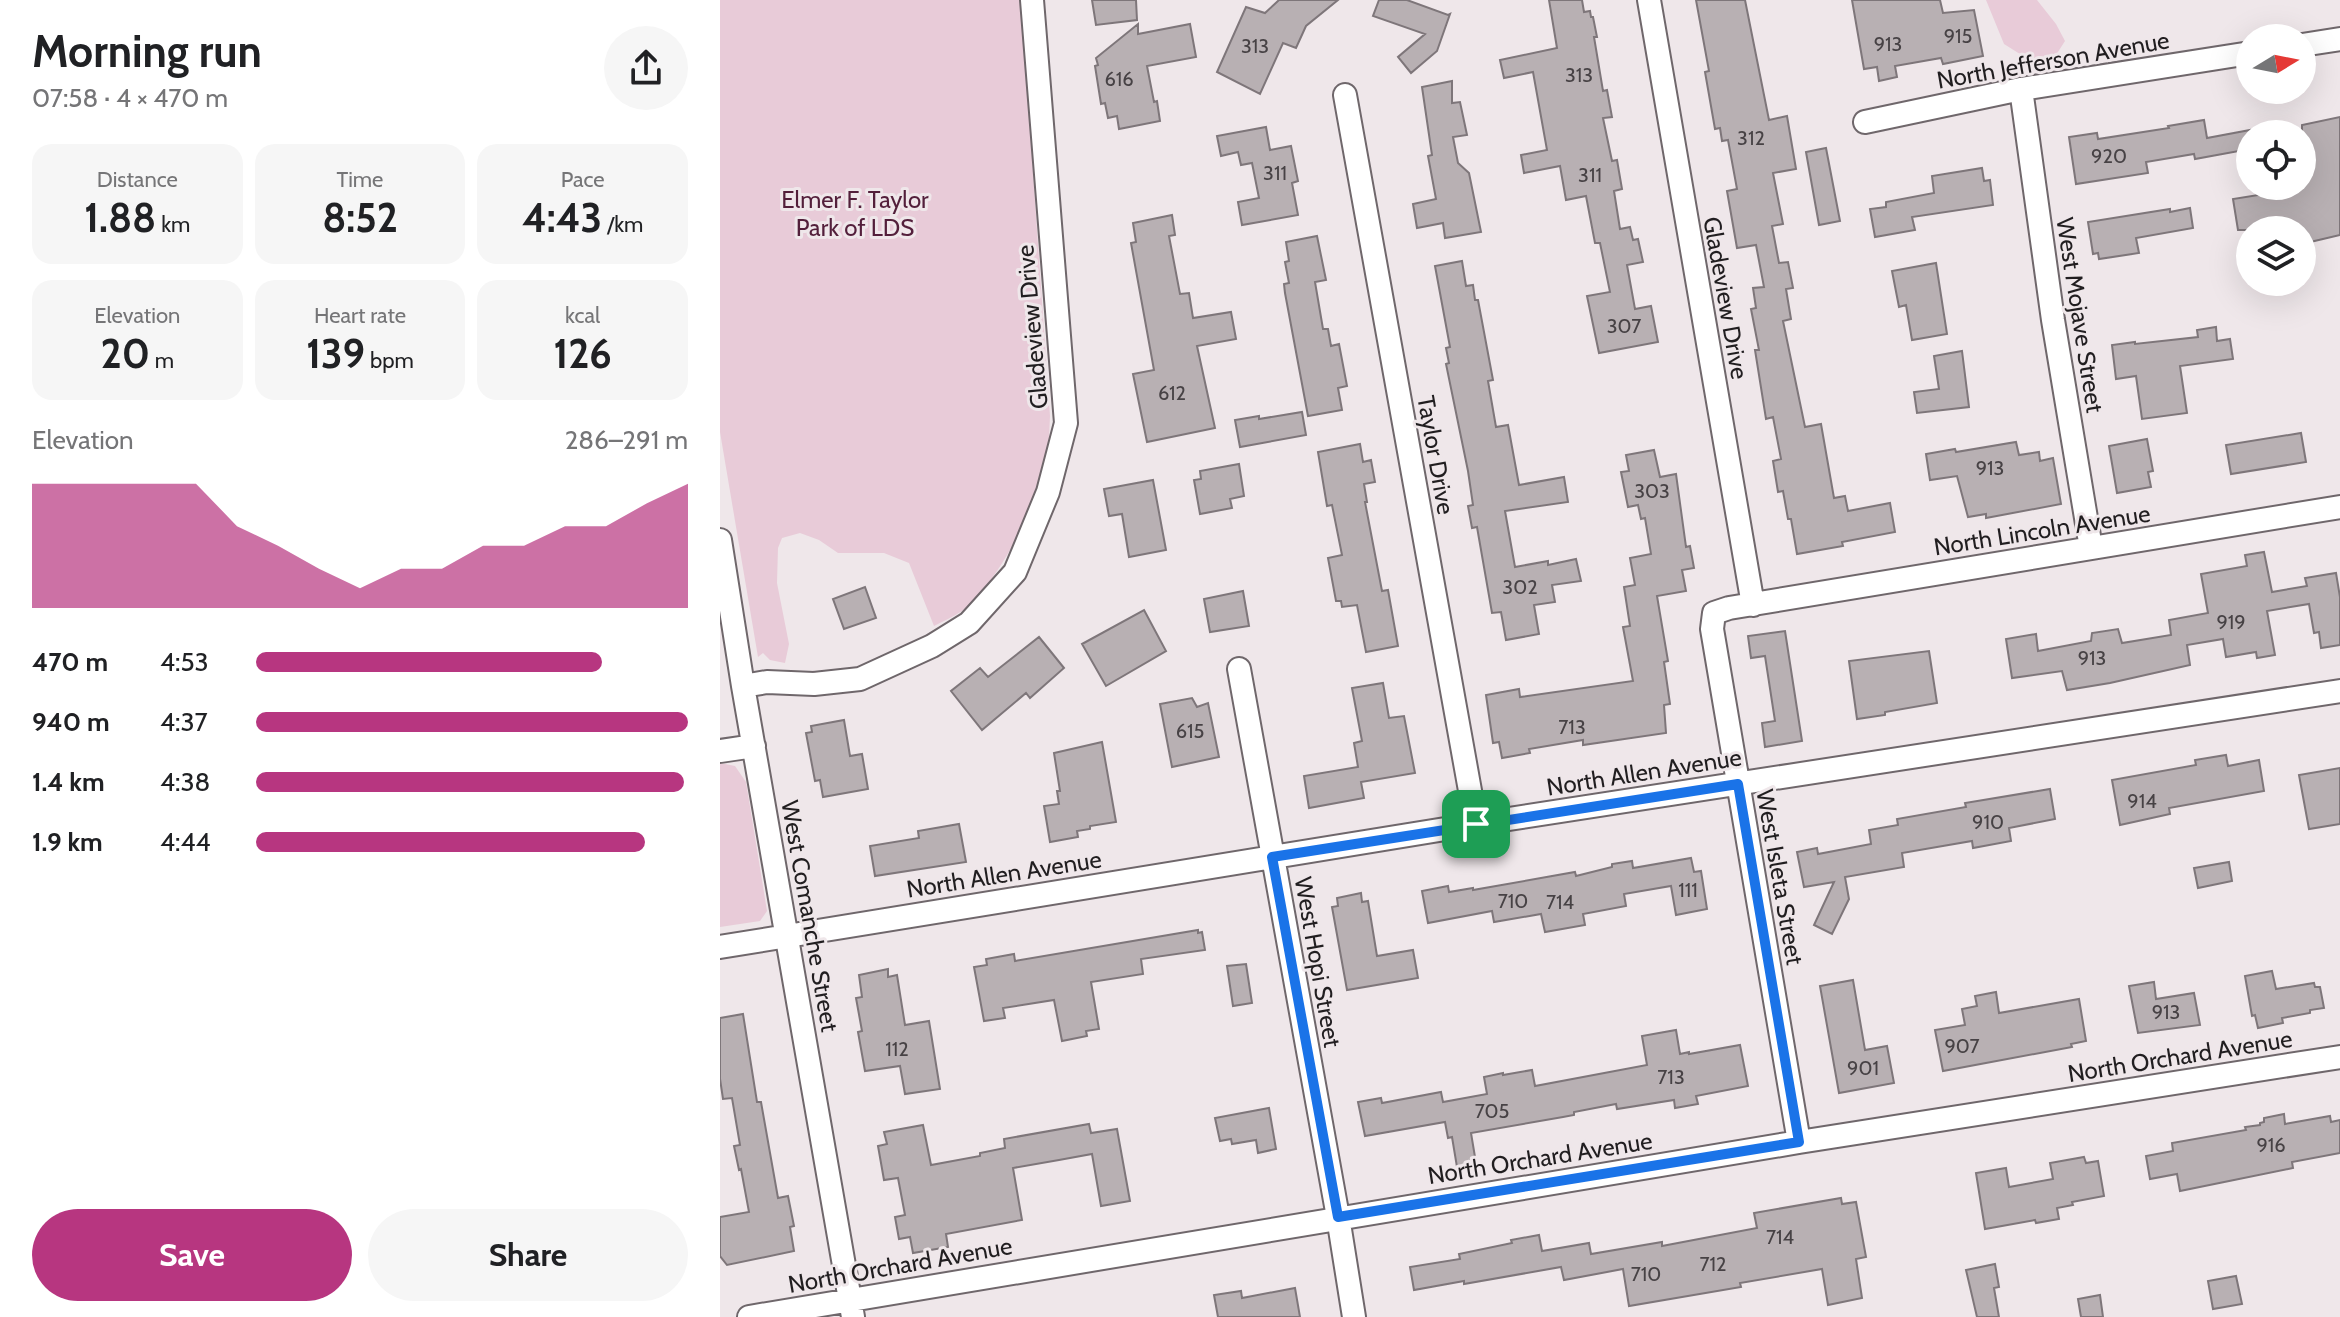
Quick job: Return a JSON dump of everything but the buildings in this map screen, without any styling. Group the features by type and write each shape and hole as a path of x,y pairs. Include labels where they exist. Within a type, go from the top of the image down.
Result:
{"street":[{"name":"Gladeview Drive","path":"743,686 767,682 814,684 860,679 932,646 969,623 1015,572 1048,492 1066,423 1032,0"},
{"name":"Gladeview Drive","path":"1649,0 1753,605"},
{"path":"2316,43 2340,39"},
{"name":"North Jefferson Avenue","path":"1865,122 2021,89 2236,55"},
{"name":"West Mojave Street","path":"2021,89 2053,320 2091,548"},
{"name":"Taylor Drive","path":"1345,95 1476,824"},
{"name":"North Lincoln Avenue","path":"1753,605 2340,507"},
{"name":"West Comanche Street","path":"720,540 851,1309"},
{"name":"West Isleta Street","path":"1753,605 1714,613 1712,629 1799,1142"},
{"name":"West Hopi Street","path":"1239,669 1354,1317"},
{"name":"North Allen Avenue","path":"720,947 1476,824 2340,691"},
{"path":"720,751 754,746"},
{"name":"North Orchard Avenue","path":"749,1317 851,1309 1338,1217 2340,1057"}],"green space":[{"name":"Elmer F. Taylor Park of LDS","path":"720,0 1021,0 1050,416 1046,463 1038,493 1010,550 986,587 962,611 934,626 909,563 884,553 838,553 819,540 800,533 782,538 778,548 777,583 789,644 785,663 770,660 763,653 758,657 720,432"},
{"path":"1986,0 2037,0 2065,41 2056,55 2031,61 2004,44"},
{"path":"720,763 735,766 746,782 767,911 760,921 720,927"}],"route":[{"path":"1738,784 1799,1142 1338,1217 1272,857 1476,824 1738,784"}]}
